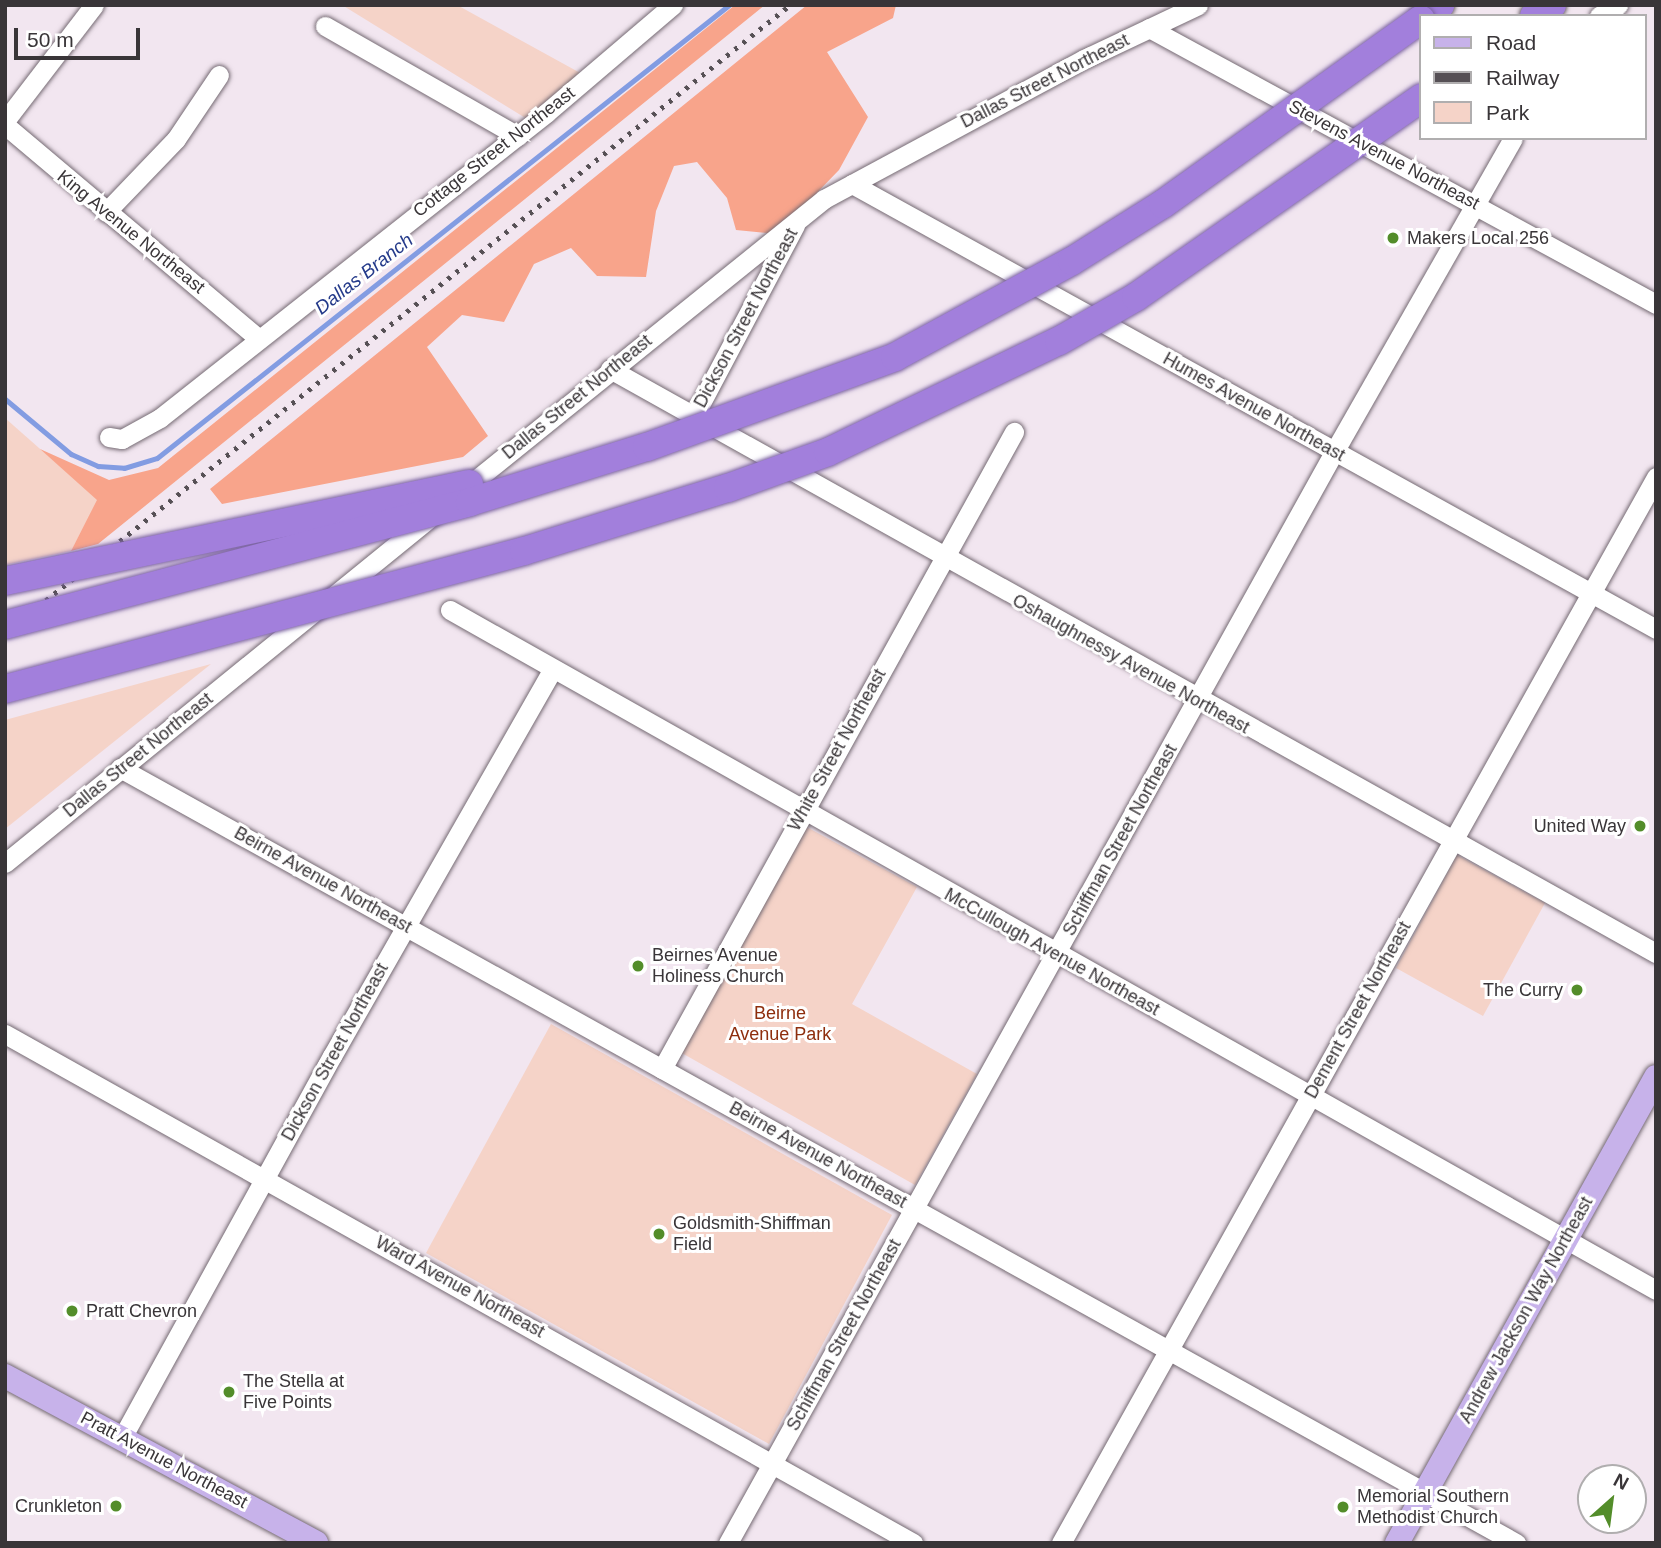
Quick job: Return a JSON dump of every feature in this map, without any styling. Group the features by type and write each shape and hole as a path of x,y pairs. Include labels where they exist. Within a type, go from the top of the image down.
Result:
{"highway":[{"path":"1536,14 1552,5"},
{"path":"5,625 470,502 646,447 895,357 1059,268 1163,204 1420,19"},
{"path":"5,689 524,551 728,488 828,452 1036,353 1136,297 1420,99"},
{"path":"5,580 646,447"}],"main road":[{"name":"Andrew Jackson Way Northeast","path":"1397,1543 1656,1077"},
{"name":"Pratt Avenue Northeast","path":"7,1376 123,1436 316,1543"}],"street":[{"path":"5,123 94,5"},
{"name":"Cottage Street Northeast","path":"109,438 122,439 160,418 258,338 518,136 673,5"},
{"name":"Dallas Street Northeast","path":"5,863 799,218 852,184 1198,5"},
{"path":"1602,14 1618,5"},
{"path":"326,26 518,136"},
{"name":"Stevens Avenue Northeast","path":"1149,28 1656,304"},
{"path":"106,212 176,139 219,75"},
{"name":"King Avenue Northeast","path":"5,123 106,212 258,338"},
{"name":"Schiffman Street Northeast","path":"728,1543 916,1210 1196,700 1213,676 1334,452 1512,140"},
{"name":"Humes Avenue Northeast","path":"852,184 1656,629"},
{"name":"Dickson Street Northeast","path":"693,418 799,218"},
{"name":"Oshaughnessy Avenue Northeast","path":"610,369 1196,700 1656,953"},
{"name":"White Street Northeast","path":"662,1069 1014,432"},
{"name":"Dement Street Northeast","path":"1061,1543 1656,477"},
{"name":"McCullough Avenue Northeast","path":"450,610 492,631 552,671 1656,1290"},
{"name":"Dickson Street Northeast","path":"123,1436 265,1177 552,671"},
{"name":"Beirne Avenue Northeast","path":"121,768 1516,1543"},
{"name":"Ward Avenue Northeast","path":"5,1034 265,1177 913,1543"}],"green space":[{"path":"342,5 457,5 593,80 540,127"},
{"path":"5,418 98,500 71,551 5,565"},
{"path":"211,664 5,829 5,720"},
{"name":"Beirne Avenue Park","path":"803,825 917,887 852,1004 977,1074 915,1185 680,1052"},
{"path":"1457,855 1545,903 1483,1016 1396,968"},
{"name":"Goldsmith-Shiffman Field","path":"551,1024 892,1215 769,1444 426,1253"}],"shaded area":[{"path":"735,5 765,5 98,544 71,551 97,500 40,449 109,480 158,468"},
{"path":"807,5 896,5 893,18 827,52 868,117 839,170 777,234 736,230 727,198 697,162 674,166 656,211 646,277 597,276 571,248 534,264 504,322 462,315 427,347 488,436 463,457 222,504 210,489"}],"waterway":[{"name":"Dallas Branch","path":"5,399 71,454 98,466 124,468 157,458 729,5"}],"railway":[{"path":"5,633 790,5"}],"place":[{"name":"Makers Local 256","path":"1393,238"},
{"name":"United Way","path":"1640,826"},
{"name":"Beirnes Avenue Holiness Church","path":"638,966"},
{"name":"The Curry","path":"1577,990"},
{"name":"Goldsmith-Shiffman Field","path":"659,1234"},
{"name":"Pratt Chevron","path":"72,1311"},
{"name":"The Stella at Five Points","path":"229,1392"},
{"name":"Crunkleton","path":"116,1506"},
{"name":"Memorial Southern Methodist Church","path":"1343,1507"}]}
